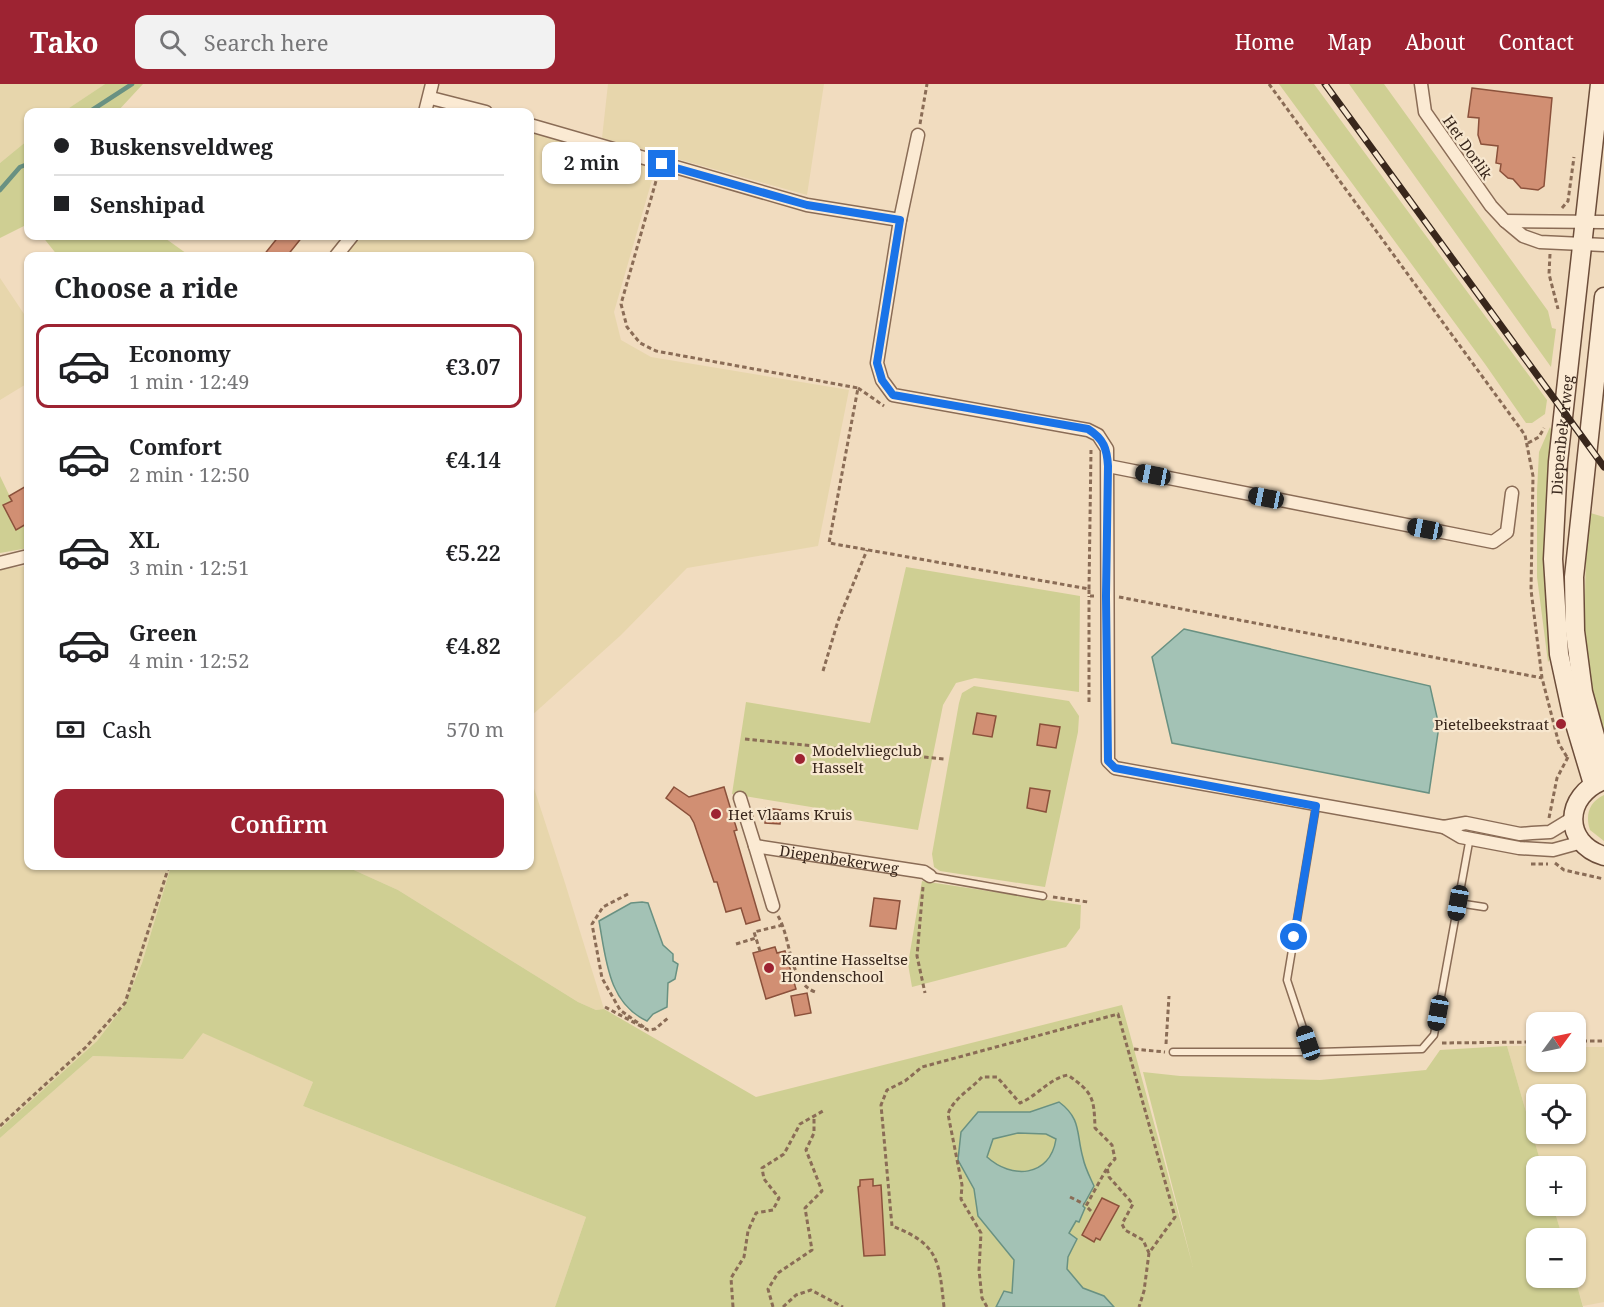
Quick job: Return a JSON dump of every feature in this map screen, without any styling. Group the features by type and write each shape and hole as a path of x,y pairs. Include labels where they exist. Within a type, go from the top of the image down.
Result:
{"main road":[{"name":"Diepenbekerweg","path":"1600,84 1595,222 1584,242 1558,462 1553,559 1559,654 1572,714 1600,778"},
{"name":"Diepenbekerweg","path":"1600,778 1582,692 1575,631 1574,577 1604,297"},
{"path":"1600,778 1581,795 1573,818 1576,835 1581,842 1595,853 1604,856"}],"street":[{"path":"426,108 432,84"},
{"name":"Het Dorlik","path":"1421,84 1425,112 1491,206 1505,221 1523,236 1551,245 1584,242 1604,245"},
{"path":"430,98 470,108"},
{"path":"534,126 807,205 900,220"},
{"path":"918,135 900,220 877,363 882,380 893,395 1088,429 1098,435 1107,448 1108,761 1115,768 1316,806 1444,827 1472,824 1520,834 1550,832 1573,818"},
{"path":"1505,221 1530,219 1554,222 1595,222"},
{"path":"339,252 349,240"},
{"path":"1108,466 1493,542 1507,532 1512,493"},
{"path":"0,563 24,557"},
{"name":"Diepenbekerweg","path":"740,798 773,906"},
{"path":"1444,827 1461,837 1470,839 1553,850 1581,842"},
{"name":"Diepenbekerweg","path":"755,846 927,874"}],"lane":[{"path":"1316,806 1287,980 1308,1043 1318,1052"},
{"path":"1169,1052 1422,1049 1434,1035 1472,824"},
{"path":"927,874 1043,896"},
{"path":"1458,903 1484,908"}],"path":[{"path":"918,135 927,84"},
{"path":"1269,84 1483,375 1519,425 1528,443 1533,476 1531,590 1542,678 1558,744 1568,757"},
{"path":"659,163 621,304 627,327 640,343 656,351 858,388 867,392 875,403 886,407"},
{"path":"1554,222 1556,211 1565,207 1568,201 1572,173"},
{"path":"1551,245 1549,274 1560,317"},
{"path":"858,388 829,543 1089,589"},
{"path":"1528,443 1539,437 1548,421"},
{"path":"1089,702 1091,444"},
{"path":"823,671 838,621 867,550"},
{"path":"1089,596 1135,598 1542,678"},
{"path":"745,739 944,759"},
{"path":"0,1126 86,1047 125,1003 168,870"},
{"path":"926,993 917,956 927,874"},
{"path":"628,894 603,907 592,924 602,978 620,1010 648,1030"},
{"path":"1043,896 1088,902"},
{"path":"773,906 783,925 798,979 803,987 815,992"},
{"path":"760,951 754,932 783,925"},
{"path":"736,944 756,938"},
{"path":"1134,1049 1169,1052 1169,996"},
{"path":"605,1007 648,1030 655,1029 669,1018"},
{"path":"944,1307 939,1262 915,1235 892,1226 881,1105 887,1090 905,1082 922,1067 1118,1014 1175,1217 1149,1253 1144,1291 1139,1307"},
{"path":"1586,1041 1604,1041"},
{"path":"1428,1043 1526,1042"},
{"path":"987,1307 982,1298 979,1270 981,1233 961,1199 962,1185 948,1114 951,1105 962,1098 982,1077 997,1077 1020,1103 1032,1098 1060,1077 1068,1075 1088,1089 1095,1106 1095,1128 1112,1145 1115,1159 1107,1168 1086,1206 1091,1211"},
{"path":"732,1307 731,1278 744,1257 748,1231 756,1213 773,1210 779,1198 764,1179 762,1168 784,1154 800,1124 823,1111"},
{"path":"773,1307 768,1289 777,1273 813,1250 805,1208 822,1191 806,1150 814,1133 814,1118"},
{"path":"1107,1168 1109,1177 1133,1204 1122,1224 1125,1230 1143,1240 1149,1253"},
{"path":"1070,1197 1084,1204"},
{"path":"783,1307 796,1294 811,1290 843,1307"}],"shaded area":[{"path":"0,84 105,84 69,108 24,108 24,143 0,163"},
{"path":"608,84 824,84 807,195 602,138"},
{"path":"534,132 656,166 614,312 621,340 651,357 849,390 818,546 687,568 621,635 534,713 534,252 348,252 357,240 534,240"},
{"path":"0,278 24,314 24,385 0,400"},
{"path":"24,566 24,870 170,870 142,963 124,1006 97,1041 0,1129 0,569"},
{"path":"1184,629 1430,686 1439,726 1429,793 1172,743 1152,657"},
{"path":"534,788 604,1009 596,1010 578,1002 398,890 354,870 534,870"},
{"path":"631,903 648,903 663,945 673,954 673,961 678,964 675,979 668,983 667,1007 653,1014 647,1021 624,1003 617,991 607,965 599,921"},
{"path":"203,1032 313,1082 303,1106 586,1217 555,1307 0,1307 0,1138 93,1056 183,1059"},
{"path":"1507,1046 1526,1046 1526,1072 1586,1072 1586,1047 1604,1047 1604,1302 1583,1306 1578,1288 1586,1288 1586,1228 1560,1228 1556,1216 1586,1216 1586,1156 1539,1156 1535,1144 1586,1144 1586,1084 1526,1084 1526,1112"},
{"path":"1059,1102 1075,1121 1084,1162 1094,1186 1083,1206 1085,1208 1079,1222 1076,1221 1069,1233 1077,1239 1068,1257 1067,1269 1083,1288 1104,1296 1114,1307 996,1307 1004,1291 1012,1293 1014,1260 978,1216 974,1189 958,1160 961,1132 978,1112 1030,1112","holes":["1018,1133 1046,1134 1056,1139 1052,1152 1038,1168 1028,1171 1007,1169 987,1157 993,1139"]}],"green space":[{"path":"105,84 143,84 121,108 69,108"},
{"path":"1279,84 1314,84 1547,400 1545,414 1532,423 1526,423"},
{"path":"1349,84 1384,84 1548,311 1552,328 1556,329 1551,367"},
{"path":"24,143 24,226 0,238 0,163"},
{"path":"45,240 168,240 184,252 55,252"},
{"path":"1550,427 1556,440 1552,656 1548,662 1537,577 1537,491 1539,452"},
{"path":"0,476 24,521 24,549 0,553"},
{"path":"1587,512 1604,517 1604,742 1593,703 1584,637"},
{"path":"906,567 1080,596 1079,692 975,678 956,683 943,705 918,830 855,820 854,814 732,794 746,702 870,723"},
{"path":"974,686 1069,701 1079,716 1078,732 1045,887 940,871 934,867 932,854 959,703 962,693"},
{"path":"1604,795 1604,841 1590,830 1588,814 1595,801"},
{"path":"170,870 354,870 398,890 578,1002 596,1010 604,1009 756,1097 1122,1005 1193,1267 1143,1072 1180,1076 1320,1080 1426,1070 1440,1050 1507,1046 1526,1112 1526,1144 1535,1144 1539,1156 1526,1156 1526,1216 1556,1216 1560,1228 1526,1228 1526,1288 1578,1288 1583,1307 555,1307 586,1217 303,1106 313,1082 203,1033 183,1059 93,1056 0,1138 0,1129 97,1041 124,1006 142,963"},
{"path":"922,881 1081,905 1080,928 1066,947 912,987 908,964"}],"building":[{"path":"1472,88 1552,98 1544,186 1538,190 1521,188 1513,179 1500,171 1501,164 1496,163 1498,146 1481,144 1478,135 1479,118 1468,117"},
{"path":"276,240 300,240 290,252 266,252"},
{"path":"24,487 24,525 16,530 3,505 12,501 9,496"},
{"path":"977,713 996,716 992,737 973,734"},
{"path":"1040,724 1060,727 1056,748 1037,745"},
{"path":"674,787 689,797 724,787 737,830 734,831 760,920 746,924 741,908 726,912 694,823 690,816 666,798"},
{"path":"1030,788 1050,791 1046,812 1027,808"},
{"path":"766,808 781,810 780,824 765,823"},
{"path":"874,898 900,901 896,929 870,926"},
{"name":"Kantine Hasseltse Hondenschool","path":"775,947 777,953 785,951 796,989 766,999 753,953"},
{"path":"807,993 811,1013 795,1016 791,996"},
{"path":"873,1179 873,1186 881,1185 885,1255 864,1256 858,1187 860,1180"},
{"path":"1102,1198 1119,1206 1100,1240 1096,1238 1094,1242 1082,1235"}],"waterway":[{"path":"95,108 132,84"},
{"path":"0,190 20,167 24,166"}],"railway":[{"path":"1325,84 1604,467"}],"place":[{"name":"Pietelbeekstraat","path":"1561,724"},
{"name":"Modelvliegclub Hasselt","path":"800,759"},
{"name":"Het Vlaams Kruis","path":"716,814"},
{"name":"Kantine Hasseltse Hondenschool","path":"769,968"}],"route":[{"path":"662,164 807,205 900,220 877,363 882,380 893,395 1088,429 1098,435 1107,448 1108,466 1106,706 1108,761 1115,768 1316,806 1294,937"}]}
